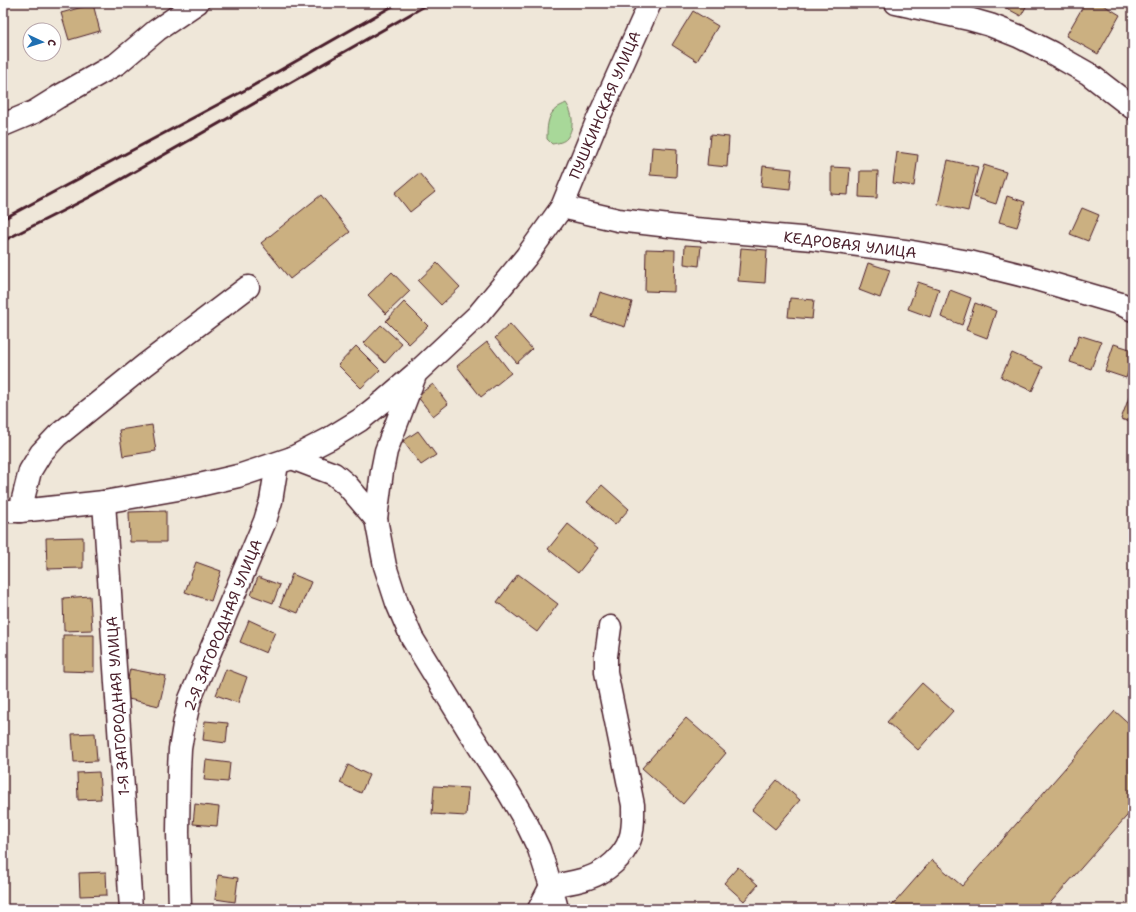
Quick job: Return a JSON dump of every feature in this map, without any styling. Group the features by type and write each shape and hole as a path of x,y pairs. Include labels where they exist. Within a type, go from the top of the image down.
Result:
{"street":[{"path":"3,125 34,112 58,96 118,63 157,30 197,3"},
{"name":"ПУШКИНСКАЯ УЛИЦА","path":"11,511 104,502 195,486 238,476 284,461 329,439 360,420 415,374 478,315 526,257 562,207 598,118 650,3"},
{"path":"896,3 969,19 990,25 1018,36 1089,74 1133,108"},
{"name":"КЕДРОВАЯ УЛИЦА","path":"562,207 618,220 695,229 820,239 969,262 1029,277 1121,304 1133,310"},
{"path":"11,511 30,471 41,453 57,436 144,365 248,287"},
{"path":"415,374 386,451 382,471 376,519 385,566 412,638 527,824 539,849 557,909"},
{"path":"284,461 334,474 346,484 376,519"},
{"name":"2-Я ЗАГОРОДНАЯ УЛИЦА","path":"180,909 178,832 180,749 190,699 265,521 284,461"},
{"name":"1-Я ЗАГОРОДНАЯ УЛИЦА","path":"104,502 131,909"},
{"path":"551,886 587,879 600,874 624,852 630,838 633,805 606,672 606,656 610,627"},
{"path":"540,909 551,886"}],"green space":[{"path":"566,103 572,116 570,134 561,142 552,144 547,139 549,118 554,111"}],"building":[{"path":"997,3 1028,3 1021,16"},
{"path":"1085,3 1100,3 1120,15 1098,54 1066,36"},
{"path":"93,4 100,31 69,40 61,13"},
{"path":"693,11 718,26 697,61 672,45"},
{"path":"710,135 729,137 727,167 707,165"},
{"path":"652,147 677,149 676,177 650,175"},
{"path":"897,152 918,155 914,186 893,183"},
{"path":"948,160 978,167 968,211 938,204"},
{"path":"984,165 1006,172 996,204 974,197"},
{"path":"763,166 792,169 790,189 761,186"},
{"path":"831,167 850,168 848,195 831,194"},
{"path":"860,171 878,171 877,198 859,197"},
{"path":"419,173 435,192 410,212 395,193"},
{"path":"321,195 350,232 290,279 261,243"},
{"path":"1007,196 1025,202 1017,227 999,222"},
{"path":"1082,208 1099,215 1088,241 1070,234"},
{"path":"685,245 701,246 699,266 684,264"},
{"path":"741,248 767,250 765,283 738,281"},
{"path":"646,249 675,250 674,292 645,291"},
{"path":"437,263 460,287 441,305 418,281"},
{"path":"868,263 890,270 880,298 859,290"},
{"path":"392,272 410,291 386,314 368,295"},
{"path":"918,282 939,289 930,317 908,309"},
{"path":"950,290 971,298 962,325 941,317"},
{"path":"600,292 632,302 625,327 592,317"},
{"path":"790,298 814,300 812,319 788,317"},
{"path":"404,302 428,326 409,344 386,321"},
{"path":"975,303 996,311 987,338 966,330"},
{"path":"510,324 532,349 517,363 495,338"},
{"path":"381,325 402,344 385,363 364,343"},
{"path":"1079,335 1101,342 1091,369 1070,362"},
{"path":"487,342 511,373 481,397 457,366"},
{"path":"1114,344 1133,350 1133,358 1126,378 1105,371"},
{"path":"356,346 380,370 361,388 338,365"},
{"path":"1012,353 1043,367 1032,391 1001,377"},
{"path":"433,384 448,404 433,416 417,396"},
{"path":"1131,392 1133,393 1133,423 1121,419"},
{"path":"152,425 156,451 123,456 119,430"},
{"path":"418,431 436,455 421,465 403,441"},
{"path":"602,485 629,509 615,525 587,502"},
{"path":"166,511 166,542 130,542 129,512"},
{"path":"568,524 598,548 578,573 548,549"},
{"path":"83,537 83,568 47,569 46,538"},
{"path":"196,562 221,571 211,601 185,592"},
{"path":"292,574 311,582 298,613 280,606"},
{"path":"518,574 558,604 537,632 497,602"},
{"path":"258,577 280,585 273,603 251,595"},
{"path":"90,596 92,630 64,631 63,598"},
{"path":"249,620 275,632 266,653 240,642"},
{"path":"63,635 94,635 94,672 63,671"},
{"path":"130,669 166,676 159,706 124,698"},
{"path":"226,669 247,677 238,703 216,695"},
{"path":"922,683 953,711 918,750 887,722"},
{"path":"1115,711 1133,727 1133,809 1045,909 889,909 932,860 962,886"},
{"path":"686,718 726,753 683,804 642,768"},
{"path":"205,721 228,723 226,743 203,740"},
{"path":"95,733 97,761 74,762 72,734"},
{"path":"206,760 230,763 228,782 204,780"},
{"path":"348,765 369,775 361,793 340,783"},
{"path":"99,772 101,799 78,800 77,773"},
{"path":"777,780 800,800 775,829 752,810"},
{"path":"434,786 468,788 466,816 432,814"},
{"path":"195,804 219,807 217,826 193,824"},
{"path":"738,867 758,885 744,901 724,883"},
{"path":"106,872 107,895 80,896 79,873"},
{"path":"218,875 238,878 235,902 215,899"}],"railway":[{"path":"3,219 249,88 398,3"},
{"path":"3,241 90,197 430,3"}]}
